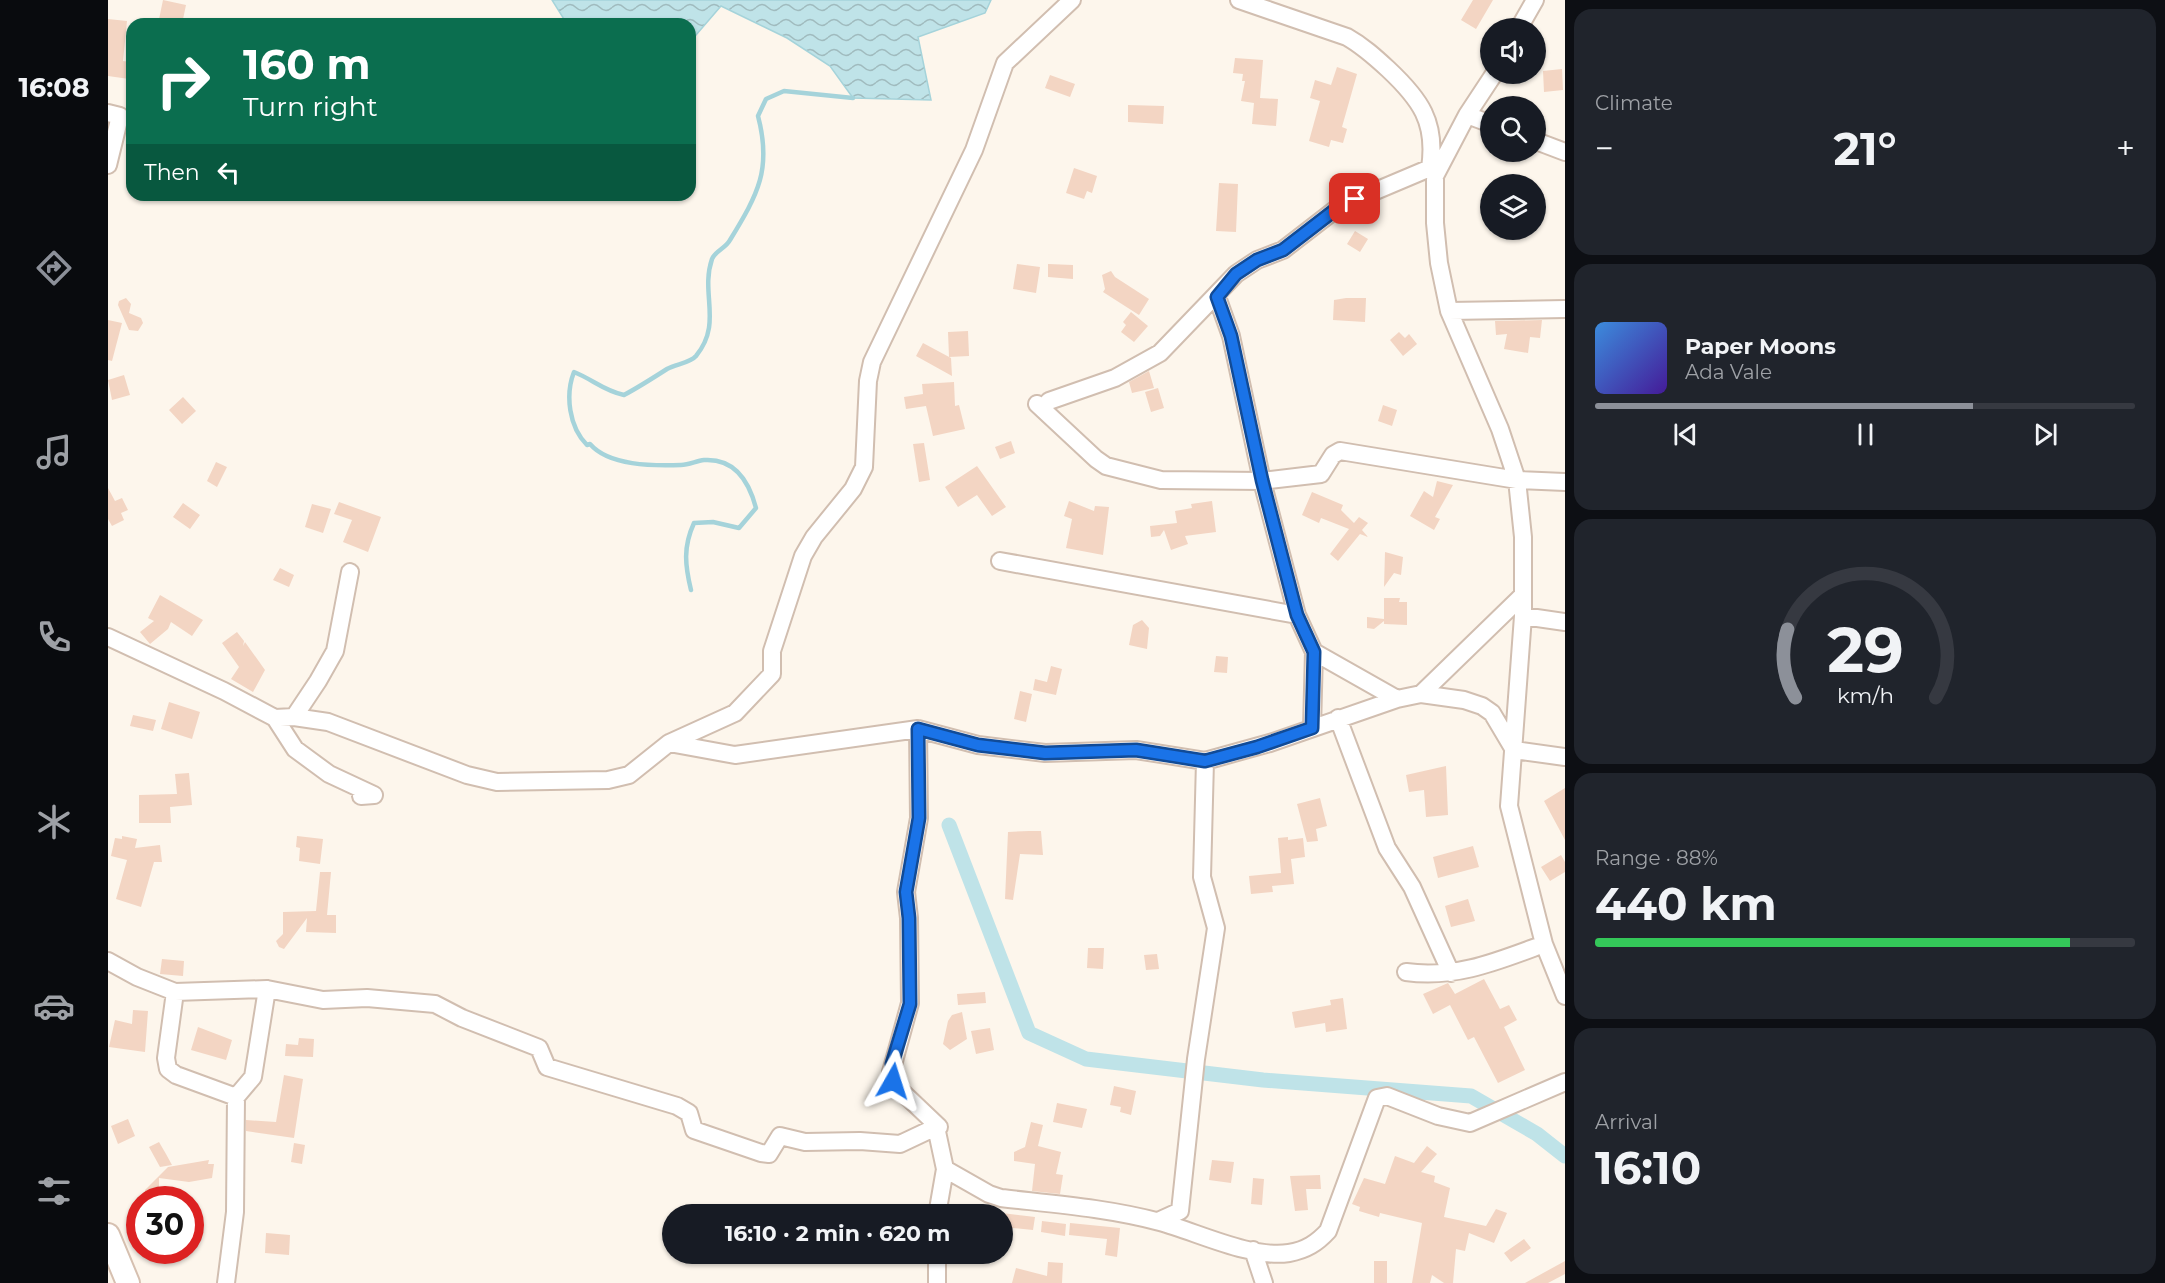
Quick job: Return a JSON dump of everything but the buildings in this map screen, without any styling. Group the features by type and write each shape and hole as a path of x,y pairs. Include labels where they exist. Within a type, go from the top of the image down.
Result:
{"street":[{"path":"275,718 294,717 346,727 467,776 497,782 608,780 630,775 669,742 735,713 772,674 772,651 803,556 814,537 853,489 864,467 868,381 872,362 974,150 1005,63 1072,0"},
{"path":"1239,0 1347,37 1362,46 1407,88 1423,109 1432,140 1439,263 1449,311 1500,429 1516,480 1523,537 1523,616 1510,812 1544,944 1565,996"},
{"path":"1525,18 1535,0"},
{"path":"1487,84 1433,172 1340,206 1283,250 1257,260 1236,274 1217,297 1160,353 1115,378 1049,401 1044,408 1037,404 1086,451 1106,466 1175,482 1262,480 1321,474 1333,455 1340,451 1516,480 1565,482"},
{"path":"108,113 120,116 108,165"},
{"path":"1467,115 1480,120"},
{"path":"1546,145 1565,152"},
{"path":"1217,297 1231,336 1262,480 1297,615 1314,652 1312,728"},
{"path":"1449,311 1565,309"},
{"path":"1000,561 1297,615"},
{"path":"294,717 335,651 350,572"},
{"path":"1421,694 1523,595"},
{"path":"1523,616 1565,622"},
{"path":"108,637 224,691 275,718 295,749 328,774 374,795 361,796"},
{"path":"1314,652 1396,699"},
{"path":"669,742 735,755 918,729 978,745 1045,753 1136,750 1205,761 1257,747 1396,699 1421,694 1464,700 1482,706 1492,713 1514,750"},
{"path":"1338,718 1387,848 1412,887 1451,973"},
{"path":"918,729 919,818 906,892 909,918 910,1004 891,1072 899,1089 939,1127 936,1127 945,1169 939,1204"},
{"path":"1514,750 1565,757"},
{"path":"1158,1221 1180,1210 1196,1059 1216,928 1202,876 1205,761"},
{"path":"1406,972 1425,975 1482,968 1544,944"},
{"path":"108,961 137,978 175,992 267,989 323,1000 367,998 435,1004 468,1020 539,1048 547,1067 677,1106 689,1113 694,1130 761,1154 769,1154 780,1136 805,1142 860,1141 900,1144 936,1127"},
{"path":"226,1283 234,1221 236,1097 253,1077 267,989"},
{"path":"175,992 166,1058 168,1069 176,1076 236,1097"},
{"path":"945,1169 979,1190 1001,1198 1077,1207 1158,1221 1253,1250 1287,1253 1317,1244 1328,1231 1377,1098 1387,1096 1438,1116 1470,1123 1565,1082"},
{"path":"108,1235 128,1283"},
{"path":"1253,1250 1264,1283"},
{"path":"937,1264 937,1283"}],"water":[{"path":"552,0 991,0 985,13 918,37 931,100 853,98 830,66 787,38 721,6 696,35 696,18 563,18"}],"waterway":[{"path":"691,590 686,556 688,540 694,523 713,522 739,528 756,508 745,480 732,467 715,460 681,465 658,465 632,463 608,457 590,444 587,445 576,429 570,410 571,381 574,372 610,391 624,395 667,369 696,356 704,344 710,320 708,284 712,259 730,240 748,209 760,181 763,151 758,116 766,99 784,91 853,98"},
{"path":"949,825 1029,1033 1086,1059 1263,1080 1471,1096 1537,1134 1565,1156"}],"route":[{"path":"893,1081 892,1064 910,1004 910,943 906,892 909,867 917,842 919,818 918,729 978,745 1045,753 1136,750 1205,761 1257,747 1312,728 1314,652 1297,615 1284,569 1231,336 1217,297 1236,274 1257,260 1283,250 1340,206 1355,199"}]}
